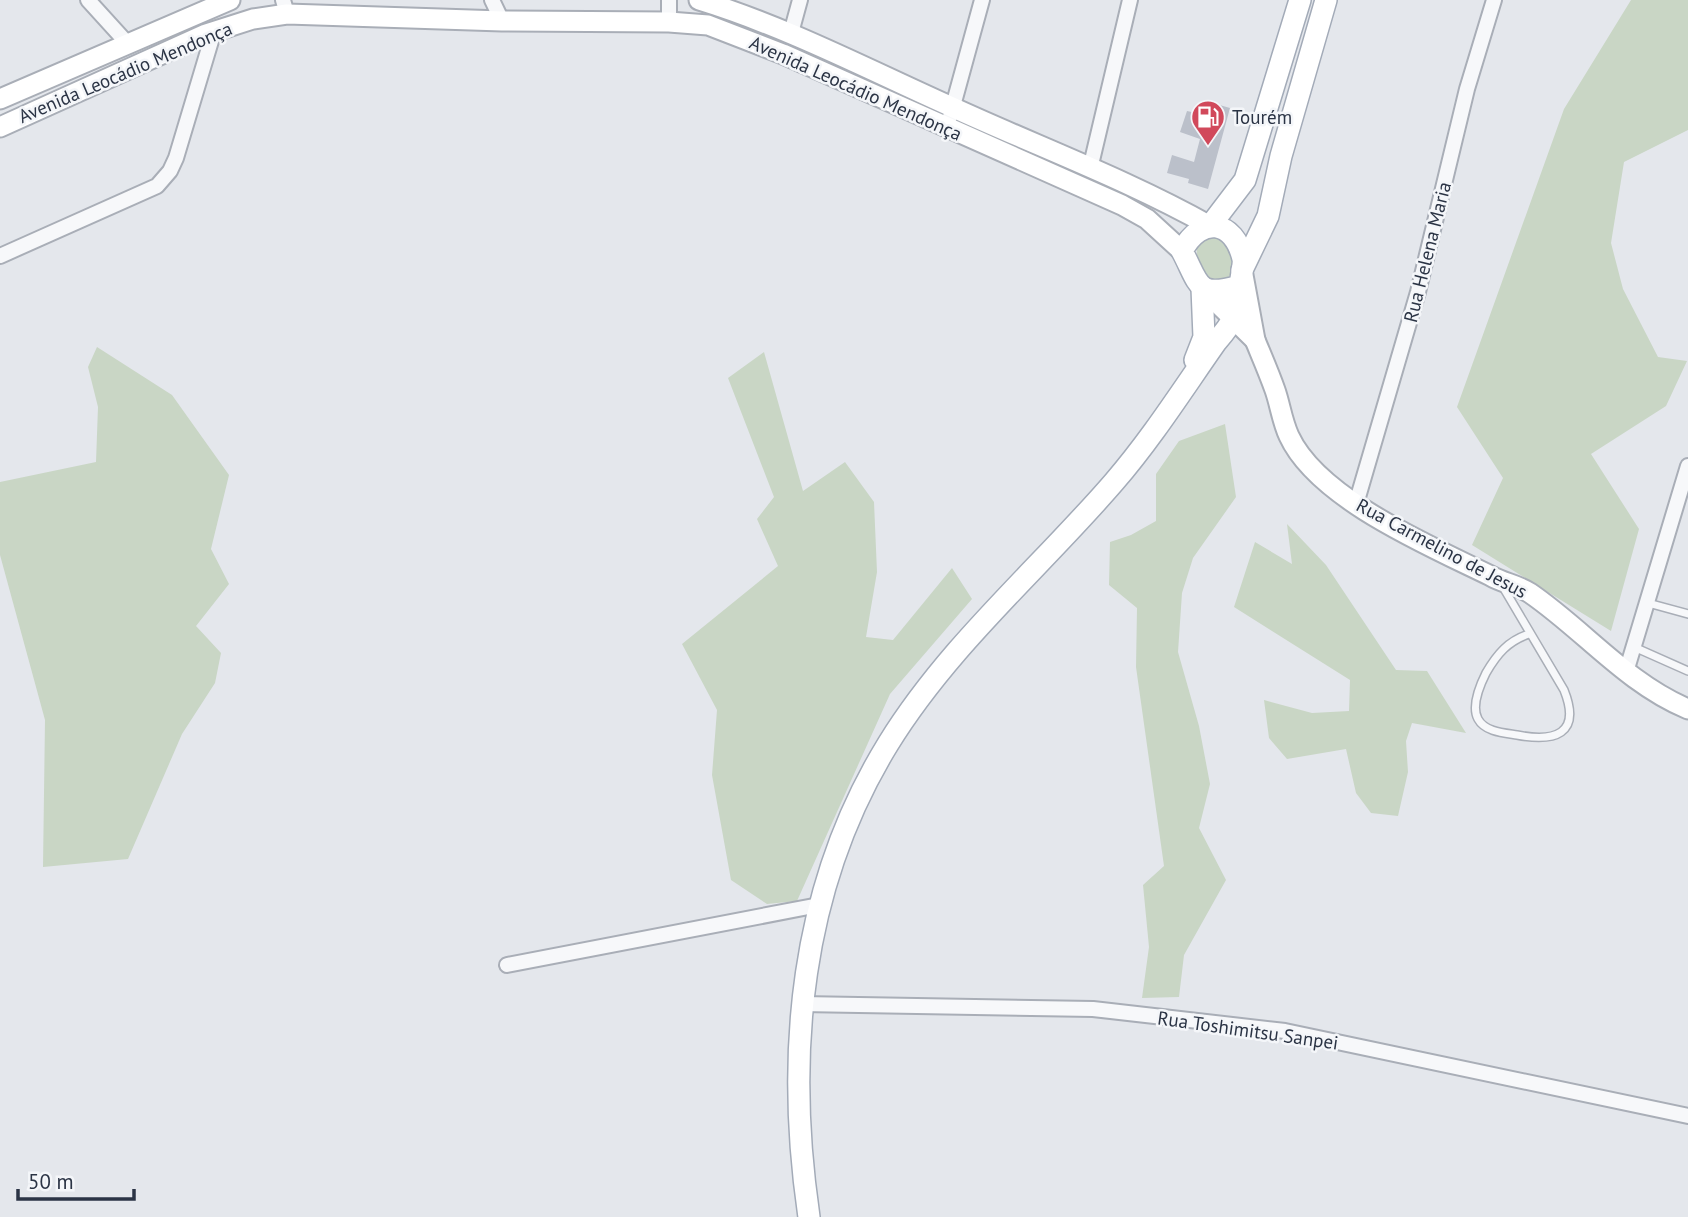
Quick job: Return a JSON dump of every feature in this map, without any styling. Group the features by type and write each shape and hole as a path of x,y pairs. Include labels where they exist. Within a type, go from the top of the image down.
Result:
{"main road":[{"path":"1210,226 1245,180 1300,0"},
{"path":"1202,288 1208,292 1218,292 1240,278 1268,216 1281,156 1326,0"},
{"path":"809,1217 797,1104 801,1004 819,905 842,838 861,793 888,744 916,703 945,665 1115,481 1184,388 1233,318 1244,261 1230,234 1222,228 1210,226 1197,230 1182,251 1202,288 1204,337 1184,388"}],"street":[{"path":"88,0 128,44"},
{"name":"Avenida Leocádio Mendonça","path":"0,99 230,0"},
{"path":"492,0 502,21"},
{"path":"669,0 669,22"},
{"path":"701,0 708,25"},
{"name":"Avenida Leocádio Mendonça","path":"701,0 743,13 791,33 1172,205 1210,226"},
{"path":"791,33 800,0"},
{"path":"947,128 982,0"},
{"path":"1090,169 1130,0"},
{"name":"Rua Helena Maria","path":"1356,504 1418,292 1467,89 1494,0"},
{"name":"Avenida Leocádio Mendonça","path":"0,127 214,31 285,7 502,21 669,22 708,25 783,54 1122,205 1147,219 1182,251"},
{"path":"0,256 157,186 170,171 181,144 214,31"},
{"name":"Rua Carmelino de Jesus","path":"1240,278 1255,340 1275,389 1289,436 1322,480 1356,504 1421,541 1499,580 1524,589 1545,603 1626,672 1673,703 1688,709"},
{"name":"Rua Carmelino de Jesus","path":"1202,288 1255,340"},
{"path":"1626,672 1648,603 1681,521 1688,466"},
{"path":"507,965 819,905"},
{"name":"Rua Toshimitsu Sanpei","path":"801,1004 1093,1009 1285,1031 1688,1116"}],"lane":[{"path":"1499,580 1569,703 1569,719 1566,727 1557,736 1539,739 1505,734 1483,725 1476,717 1475,704 1482,681 1495,657 1506,646 1528,634"},
{"path":"1648,603 1688,614"},
{"path":"1634,647 1688,671"}],"green space":[{"path":"1631,0 1688,0 1688,130 1624,162 1611,243 1623,289 1658,357 1687,361 1666,406 1591,454 1639,529 1611,631 1472,545 1503,478 1457,407 1564,109"},
{"path":"1205,236 1223,238 1232,258 1233,270 1225,280 1217,284 1206,275 1197,255 1197,248"},
{"path":"97,347 172,395 229,475 211,549 229,584 196,626 221,653 215,683 182,734 128,859 43,867 45,720 0,555 0,482 96,462 98,407 88,367"},
{"path":"764,352 803,491 845,462 874,502 877,572 866,637 893,640 952,568 972,599 890,694 797,901 767,904 731,880 712,775 717,710 682,644 778,566 757,519 774,497 728,378"},
{"path":"1225,424 1236,497 1193,558 1182,593 1178,652 1199,726 1210,784 1199,828 1226,880 1184,955 1179,997 1142,998 1149,947 1143,885 1164,866 1136,667 1137,608 1109,585 1110,542 1131,535 1156,521 1156,474 1179,441"},
{"path":"1287,524 1326,565 1396,670 1427,671 1466,733 1412,723 1406,741 1408,772 1398,816 1371,813 1356,793 1346,749 1287,759 1269,738 1264,700 1312,713 1349,711 1350,680 1234,607 1255,542 1292,564"}],"building":[{"name":"Tourém","path":"1209,102 1230,108 1208,189 1188,183 1189,179 1167,173 1172,155 1194,162 1200,139 1180,132 1187,111 1206,115"}],"place":[{"name":"Tourém","path":"1208,147"}]}
